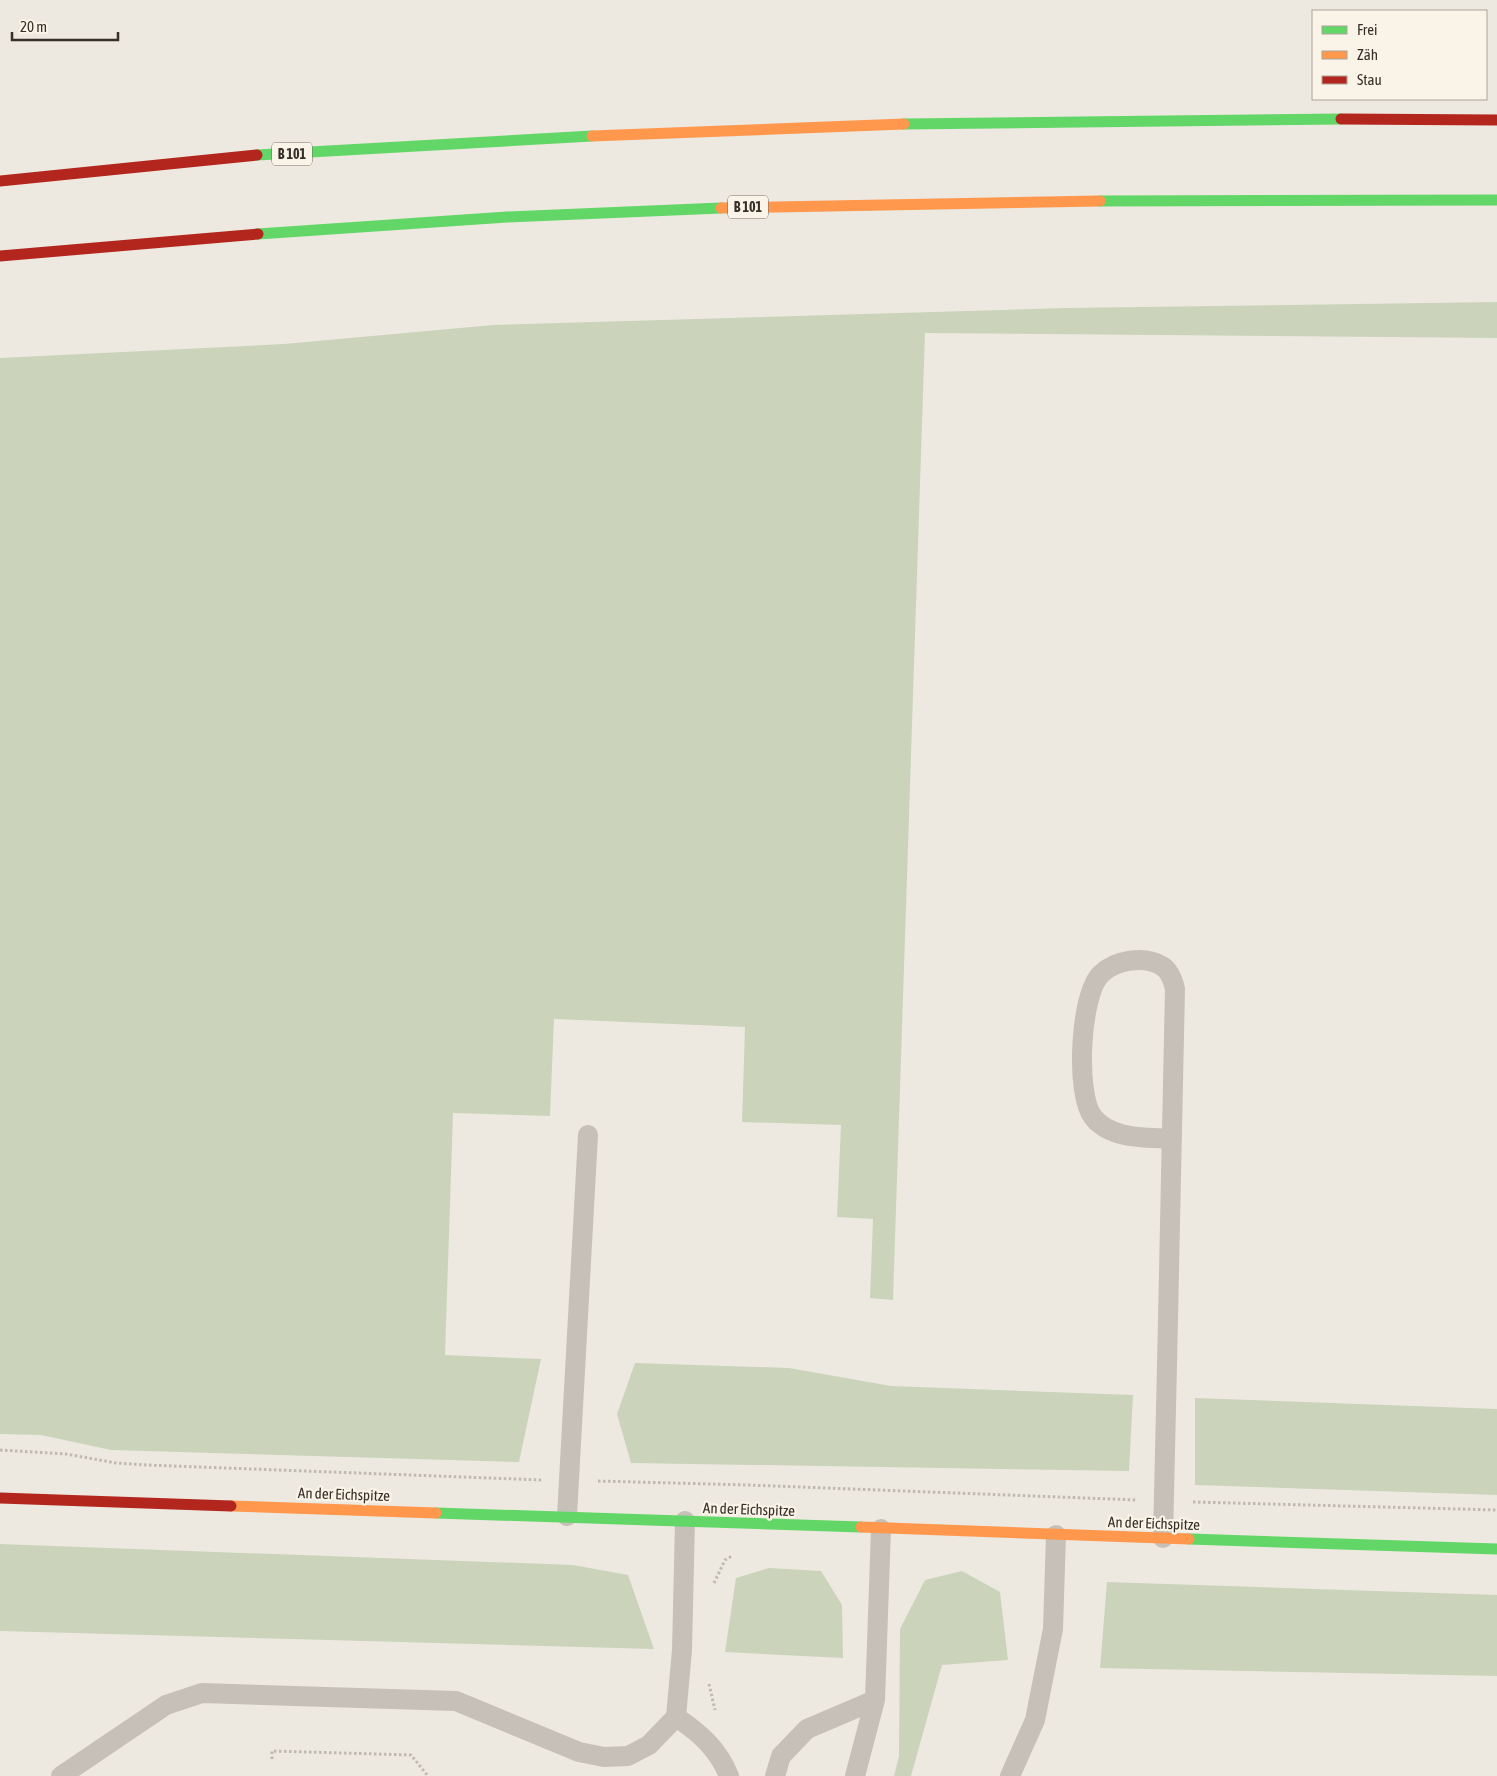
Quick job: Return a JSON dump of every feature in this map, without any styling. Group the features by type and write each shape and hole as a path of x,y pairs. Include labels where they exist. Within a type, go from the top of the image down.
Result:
{"main road":[{"name":"B 101","path":"0,181 73,172 501,140 731,130 1120,120 1497,120"},
{"path":"18,168 73,172"},
{"name":"B 101","path":"0,256 175,240 400,223 673,209 923,202 1497,200"},
{"name":"An der Eichspitze","path":"0,1498 567,1516 881,1529 1497,1548"}],"lane":[{"path":"1163,1538 1176,989 1172,977 1164,967 1152,962 1114,964 1101,974 1093,985 1088,1002 1082,1087 1087,1106 1094,1118 1119,1133 1134,1137 1172,1139"},
{"path":"567,1516 588,1135"},
{"path":"61,1776 166,1705 202,1693 456,1701 579,1752 604,1757 628,1756 649,1745 676,1717 682,1650 685,1521"},
{"path":"855,1776 875,1700 881,1529"},
{"path":"1010,1776 1035,1720 1053,1629 1056,1534"},
{"path":"775,1776 781,1756 807,1729 875,1700"},
{"path":"676,1717 697,1731 712,1747 729,1776"}],"path":[{"path":"0,1450 66,1454 116,1464 1164,1501 1497,1510"},
{"path":"713,1590 714,1582 725,1560 734,1555 746,1556 748,1485"},
{"path":"709,1683 718,1716"},
{"path":"272,1759 272,1751 411,1755 428,1776"}],"green space":[{"path":"1497,302 1497,338 925,333 893,1300 870,1298 873,1219 837,1217 841,1125 742,1122 745,1027 554,1019 550,1116 453,1113 445,1355 541,1359 519,1462 111,1450 41,1435 0,1434 0,358 284,344 493,325 1066,308"},
{"path":"635,1363 789,1368 891,1386 1133,1395 1129,1471 631,1463 617,1414"},
{"path":"1195,1398 1497,1409 1497,1495 1195,1485"},
{"path":"0,1544 573,1565 628,1575 654,1649 0,1631"},
{"path":"769,1568 821,1571 842,1605 843,1658 725,1652 736,1578"},
{"path":"962,1571 1000,1592 1008,1660 942,1665 911,1776 894,1776 899,1756 900,1629 925,1580"},
{"path":"1107,1582 1497,1595 1497,1676 1100,1668"}],"traffic: fast":[{"path":"904,124 1341,119"},
{"path":"257,155 592,136"},
{"path":"1100,201 1497,200"},
{"path":"258,234 507,217 721,208"},
{"path":"436,1513 861,1527"},
{"path":"1189,1539 1497,1549"}],"traffic: slow":[{"path":"592,136 904,124"},
{"path":"721,208 1100,201"},
{"path":"231,1506 436,1513"},
{"path":"861,1527 1189,1539"}],"traffic: jam":[{"path":"1341,119 1497,120"},
{"path":"0,181 257,155"},
{"path":"0,256 258,234"},
{"path":"0,1498 231,1506"}]}
